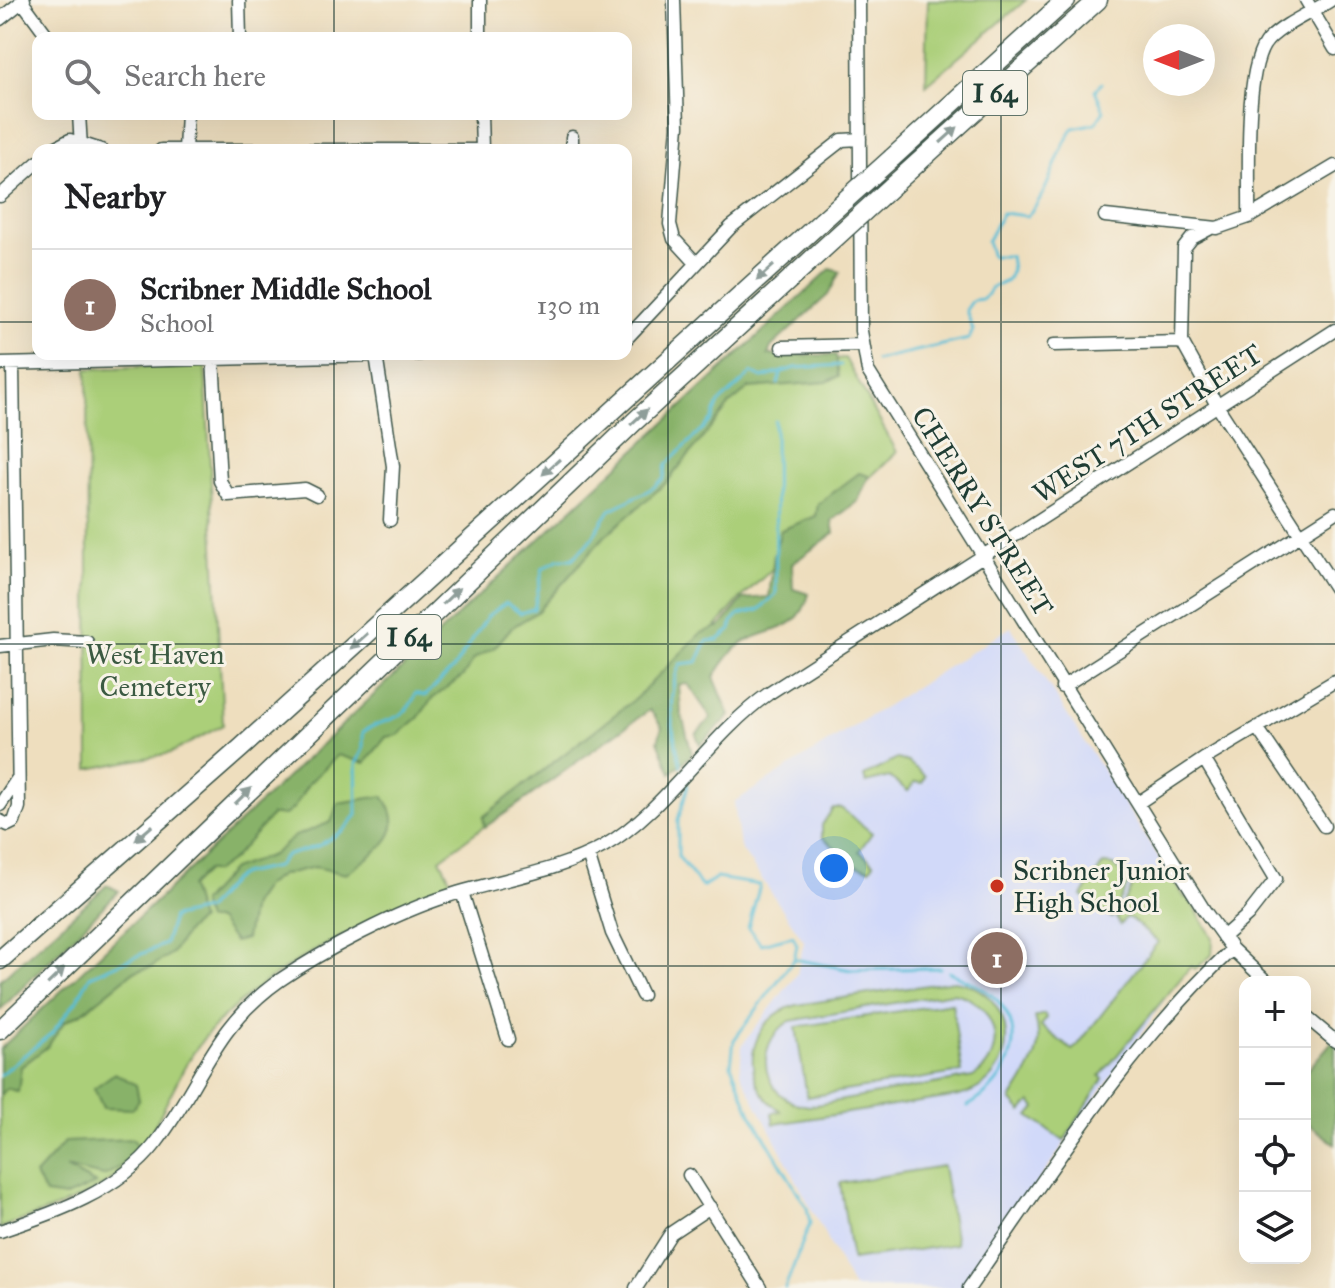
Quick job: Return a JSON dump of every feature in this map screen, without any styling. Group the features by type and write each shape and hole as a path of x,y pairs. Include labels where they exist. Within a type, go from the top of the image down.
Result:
{"highway":[{"name":"I 64","path":"0,960 241,748 1066,0"},
{"name":"I 64","path":"0,1030 634,422 1098,0"}],"street":[{"path":"239,0 240,32"},
{"path":"480,0 480,32"},
{"path":"674,0 678,126 669,215 674,239 696,263"},
{"name":"CHERRY STREET","path":"859,0 862,345 874,382 1062,687 1223,937 1261,976"},
{"path":"1249,217 1252,84 1257,59 1275,33 1309,6 1331,0"},
{"path":"0,19 23,1 45,32"},
{"path":"1309,6 1335,49"},
{"path":"79,120 81,144"},
{"path":"185,144 187,120"},
{"path":"481,120 482,144"},
{"path":"632,332 731,227 843,139 860,139"},
{"path":"1335,166 1249,217 1209,229 1192,238 1184,248 1182,342 1218,407 1335,588"},
{"path":"0,196 32,167"},
{"path":"1105,216 1209,229"},
{"name":"WEST 7TH STREET","path":"0,1231 67,1207 109,1183 145,1155 173,1118 218,1041 271,987 339,947 433,901 588,854 631,826 755,704 1335,330"},
{"path":"1054,345 1182,342"},
{"path":"782,347 862,345"},
{"path":"0,821 8,825 18,816 19,775 6,364 51,360"},
{"path":"213,360 220,481 228,495 305,489 317,495"},
{"path":"377,360 393,466 390,520"},
{"path":"1062,687 1335,513"},
{"path":"0,646 87,642"},
{"path":"1138,803 1204,759 1335,681"},
{"path":"1258,729 1324,826"},
{"path":"1204,759 1276,879 1248,915 1223,937"},
{"path":"0,805 19,775"},
{"path":"588,854 612,933 642,995"},
{"path":"462,892 508,1039"},
{"path":"969,1288 1110,1085 1187,994 1232,949"},
{"path":"1311,1021 1335,1041"},
{"path":"689,1175 760,1288"},
{"path":"636,1288 671,1233 710,1207"}],"shaded area":[{"path":"1011,627 1209,936 964,1288 853,1288 740,1073 742,1045 797,974 804,941 740,847 734,802"}],"green space":[{"path":"928,0 1026,0 926,85"},
{"path":"830,269 840,272 828,295 771,347 768,355 836,355 839,376 827,382 749,388 730,404 667,482 604,537 537,612 511,628 495,647 474,659 463,676 432,699 418,718 398,735 386,737 365,763 338,755 308,784 294,808 285,815 272,815 233,859 214,872 206,870 190,887 200,920 188,930 172,953 151,967 133,972 82,1013 64,1022 48,1046 21,1067 18,1092 7,1088 0,1095 0,1049 490,585"},
{"path":"845,358 897,452 739,600 653,700 440,859 453,885 323,946 262,984 209,1032 197,1047 139,1152 126,1167 84,1196 0,1228 0,1067 734,371"},
{"name":"West Haven Cemetery","path":"205,364 223,725 171,753 89,769 87,369"},
{"path":"859,473 869,476 858,501 832,521 834,533 792,564 793,589 809,594 800,615 786,626 742,643 728,656 714,677 730,716 700,745 696,734 711,718 688,684 679,685 681,712 692,754 671,773 658,741 662,727 650,710 485,827 483,817 635,699 701,633 721,626 743,599 769,597 774,555 781,530 816,516 818,504"},
{"path":"897,759 908,762 925,776 922,783 915,782 908,791 889,777 866,783 864,776"},
{"path":"383,796 391,810 391,832 378,850 346,874 315,867 281,875 265,886 252,905 246,939 234,942 218,920 206,920 201,903 232,869 272,855 295,836 331,822 338,803"},
{"path":"833,808 841,808 872,833 859,851 874,863 870,869 857,866 822,837 822,825"},
{"path":"1103,864 1113,865 1130,880 1112,918 1082,896"},
{"path":"1163,875 1171,877 1185,898 1188,897 1213,938 1212,955 1195,969 1191,966 1100,1076 1103,1079 1064,1141 1029,1116 1036,1108 1031,1102 1022,1112 1011,1100 1037,1051 1035,1017 1044,1014 1047,1018 1041,1026 1072,1050 1077,1046 1158,942 1131,919 1126,917 1120,925 1116,918 1134,883"},
{"path":"107,885 119,891 0,1010 0,980"},
{"path":"954,981 976,988 992,1001 1002,1017 1006,1036 1004,1055 995,1072 980,1087 959,1096 774,1124 772,1113 781,1111 767,1099 758,1084 753,1069 753,1052 767,1023 780,1012 797,1005","holes":["952,993 967,997 987,1016 995,1041 985,1067 973,1077 810,1106 781,1095 772,1084 766,1058 777,1031 790,1021"]},
{"path":"952,1003 962,1072 807,1097 796,1027"},
{"path":"1335,1038 1335,1144 1311,1126 1311,1066"},
{"path":"115,1073 136,1085 139,1100 132,1109 103,1108 94,1088"},
{"path":"133,1139 140,1149 127,1163 104,1176 66,1168 96,1184 66,1197 45,1194 35,1175 65,1142"},
{"path":"943,1166 956,1244 852,1260 840,1183"}],"waterway":[{"path":"876,360 969,339 973,330 966,310 973,300 983,299 993,287 1007,281 1012,270 1010,256 992,256 987,242 1002,213 1027,216 1035,206 1073,128 1096,123 1104,111 1095,90 1102,83"},
{"path":"0,1075 52,1033 77,1000 90,976 165,944 173,917 206,910 232,880 242,874 276,867 285,856 318,846 344,830 357,815 356,764 363,749 363,732 399,716 416,693 425,696 453,669 488,616 506,603 520,613 534,609 543,568 559,559 572,559 590,541 610,510 653,488 664,478 666,465 712,420 719,403 752,373 762,378 795,368 841,365"},
{"path":"778,384 781,373"},
{"path":"681,766 671,702 680,664 697,662 707,641 718,640 731,630 732,622 739,615 759,610 776,594 775,421"},
{"path":"685,780 688,786 678,820 678,856 702,887 716,878 760,885 748,928 761,944 793,936 797,945 794,959 734,1040 731,1065 751,1114 807,1208 810,1223 785,1288"},
{"path":"794,959 851,970 940,968"},
{"path":"949,972 991,994 1010,1020 1013,1034 1012,1049 1001,1076 968,1106"}],"place":[{"name":"Scribner Junior High School","path":"997,886"},
{"name":"Scribner Middle School","path":"997,958"}]}
